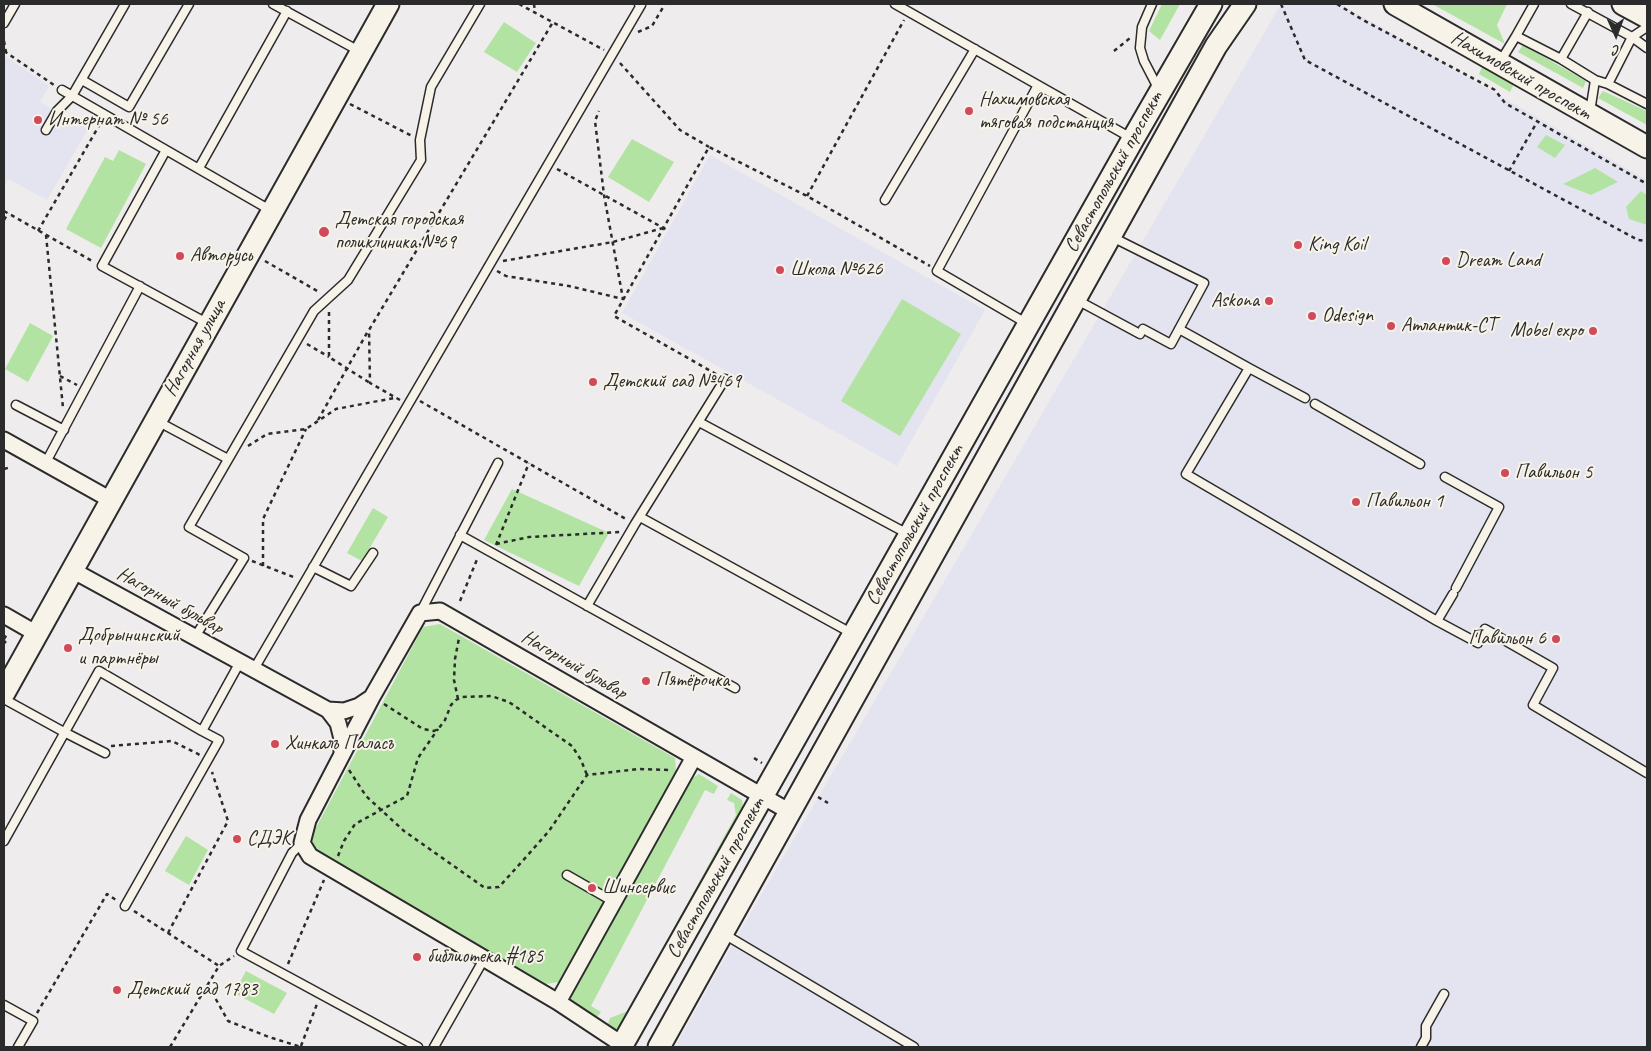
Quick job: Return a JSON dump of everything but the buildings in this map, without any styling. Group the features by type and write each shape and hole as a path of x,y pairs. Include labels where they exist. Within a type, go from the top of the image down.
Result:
{"main road":[{"name":"Нагорная улица","path":"4,693 388,4"},
{"name":"Севастопольский проспект","path":"623,1046 1132,138 1211,4"},
{"name":"Севастопольский проспект","path":"658,1047 723,934 1216,46 1245,4"},
{"name":"Нахимовский проспект","path":"1394,4 1647,147"}],"street":[{"path":"4,440 110,500"},
{"name":"Нагорный бульвар","path":"72,570 328,710"},
{"name":"Нагорный бульвар","path":"420,613 440,611 790,812"},
{"path":"420,613 344,761 308,820 302,843 310,856 558,1002 623,1046"},
{"path":"4,615 37,634"},
{"path":"328,710 344,711 377,699"},
{"path":"328,710 338,723 344,761"},
{"path":"558,1002 694,757"}],"lane":[{"path":"4,23 15,4"},
{"path":"46,130 57,111 72,96 125,4"},
{"path":"82,80 129,107 189,4"},
{"path":"273,4 361,52"},
{"path":"195,637 244,558 189,527 314,311 348,280 420,160 420,140 431,87 480,4"},
{"path":"254,670 641,5 639,4"},
{"path":"895,4 1132,138"},
{"path":"1152,4 1142,27 1140,48 1144,61 1160,90"},
{"path":"1499,64 1534,4"},
{"path":"1571,4 1632,37 1647,48"},
{"path":"199,168 286,11"},
{"path":"1561,59 1588,12"},
{"path":"1608,84 1632,37 1647,27"},
{"path":"1516,36 1561,59 1596,80 1647,104"},
{"path":"884,200 975,49"},
{"path":"1589,115 1596,80"},
{"path":"1028,324 937,271 1038,85"},
{"path":"62,90 272,211"},
{"path":"166,150 102,266 209,324"},
{"path":"1075,299 1141,332 1171,344 1204,283 1111,236"},
{"path":"45,464 140,286"},
{"path":"1179,329 1304,398"},
{"path":"1249,368 1186,474 1478,643 1485,629 1553,668 1533,705 1647,773"},
{"path":"588,606 635,524 725,379"},
{"path":"16,404 64,428"},
{"path":"1315,404 1420,464"},
{"path":"155,420 228,459"},
{"path":"699,422 909,535"},
{"path":"420,613 498,463"},
{"path":"1437,621 1499,508 1445,477"},
{"path":"635,524 853,634"},
{"path":"460,535 735,688"},
{"path":"313,568 352,586 373,553"},
{"path":"202,731 240,662"},
{"path":"4,841 99,671 219,740 125,906"},
{"path":"4,699 105,753"},
{"path":"302,843 292,852 241,951 418,1047"},
{"path":"567,875 614,902"},
{"path":"723,934 914,1047"},
{"path":"434,1047 484,959"},
{"path":"1421,1047 1426,1038 1426,1026 1444,994"},
{"path":"4,1005 33,1021 18,1047"}],"path":[{"path":"519,4 612,54 680,130 708,147 807,196 937,271"},
{"path":"534,4 535,12"},
{"path":"620,39 652,26 665,4"},
{"path":"1281,4 1305,60 1638,240 1647,241"},
{"path":"1337,4 1363,20 1495,90 1505,103 1647,184"},
{"path":"807,196 909,11"},
{"path":"318,421 369,330 553,22"},
{"path":"1114,51 1135,34"},
{"path":"4,41 5,52 62,90"},
{"path":"336,96 420,140"},
{"path":"599,111 595,121 604,195 623,300"},
{"path":"38,231 106,114"},
{"path":"1509,171 1537,122"},
{"path":"708,147 665,229 614,316 725,379"},
{"path":"548,164 665,229"},
{"path":"4,210 102,266"},
{"path":"4,220 8,213"},
{"path":"489,264 613,242 665,229"},
{"path":"46,235 64,428"},
{"path":"489,264 506,276 569,286 623,300"},
{"path":"369,330 370,383 408,405"},
{"path":"298,338 329,357"},
{"path":"60,376 85,389"},
{"path":"413,396 635,524"},
{"path":"228,459 267,434 306,429 336,410 395,398"},
{"path":"263,566 264,519 306,429"},
{"path":"496,544 530,463"},
{"path":"4,469 11,467"},
{"path":"460,601 482,547 530,537 635,524"},
{"path":"244,558 305,582"},
{"path":"4,641 7,634"},
{"path":"458,698 454,680 459,637"},
{"path":"339,854 344,841 355,824 406,796 418,758 445,720 451,705 458,698 491,696 509,702 572,746 581,760 587,775"},
{"path":"377,699 423,729 434,731 439,728"},
{"path":"94,747 172,741 208,759 228,821 168,933"},
{"path":"344,761 366,796 404,831 485,888 499,886 549,831 587,775 638,769 671,770"},
{"path":"283,974 326,876"},
{"path":"33,1021 107,894 219,966"},
{"path":"170,1047 219,966 241,951"},
{"path":"208,985 228,1021 301,1047 321,994"}],"shaded area":[{"path":"1281,4 1340,4 1647,180 1647,1047 675,1047 735,940"},
{"name":"Интернат № 56","path":"4,55 49,86 40,102 88,129 47,200 8,179 4,186"},
{"name":"Школа №626","path":"710,155 985,310 897,466 622,313"}],"green space":[{"path":"1162,4 1180,4 1160,40 1149,31"},
{"path":"1432,4 1507,4 1497,25 1505,44"},
{"path":"504,22 536,43 517,72 484,52"},
{"path":"1523,45 1586,81 1583,88 1518,52"},
{"path":"1483,65 1514,84 1510,92 1479,74"},
{"path":"1603,91 1647,111 1647,125 1598,98"},
{"path":"1546,135 1565,145 1555,158 1537,147"},
{"path":"632,139 674,162 649,202 608,177"},
{"path":"119,150 146,164 101,248 66,229 105,157 113,161"},
{"path":"1595,168 1618,182 1591,195 1563,184"},
{"path":"1641,191 1647,195 1647,225 1629,219 1626,207"},
{"path":"902,299 961,334 900,436 841,401"},
{"path":"30,323 53,336 28,382 5,369"},
{"path":"512,489 609,533 579,586 484,540"},
{"path":"373,508 388,517 362,561 347,553"},
{"path":"440,624 675,758 676,772 559,982 546,984 315,851 311,837 423,627"},
{"path":"699,774 718,786 714,794 705,790 591,1006 601,1012 597,1017 571,1002 570,995 692,778"},
{"path":"731,793 742,800 743,807 623,1028 615,1029 608,1024 610,1018 628,1011 736,815 734,803 727,800"},
{"path":"186,836 208,850 189,885 165,871"},
{"path":"246,971 287,993 274,1014 234,993"}],"place":[{"name":"Нахимовская тяговая подстанция","path":"969,111"},
{"name":"Интернат № 56","path":"38,120"},
{"name":"Детская городская поликлиника №69","path":"324,232"},
{"name":"King Koil","path":"1298,245"},
{"name":"Авторусь","path":"180,256"},
{"name":"Dream Land","path":"1446,261"},
{"name":"Школа №626","path":"780,270"},
{"name":"Askona","path":"1269,301"},
{"name":"Odesign","path":"1312,316"},
{"name":"Атлантик-СТ","path":"1391,326"},
{"name":"Mobel expo","path":"1593,331"},
{"name":"Детский сад №469","path":"593,382"},
{"name":"Павильон 5","path":"1505,473"},
{"name":"Павильон 1","path":"1356,502"},
{"name":"Павильон 6","path":"1556,639"},
{"name":"Добрынинский и партнёры","path":"68,648"},
{"name":"Пятёрочка","path":"646,681"},
{"name":"Хинкалъ Паласъ","path":"275,744"},
{"name":"СДЭК","path":"237,839"},
{"name":"Шинсервис","path":"592,888"},
{"name":"библиотека #185","path":"417,957"},
{"name":"Детский сад 1783","path":"117,990"}]}
